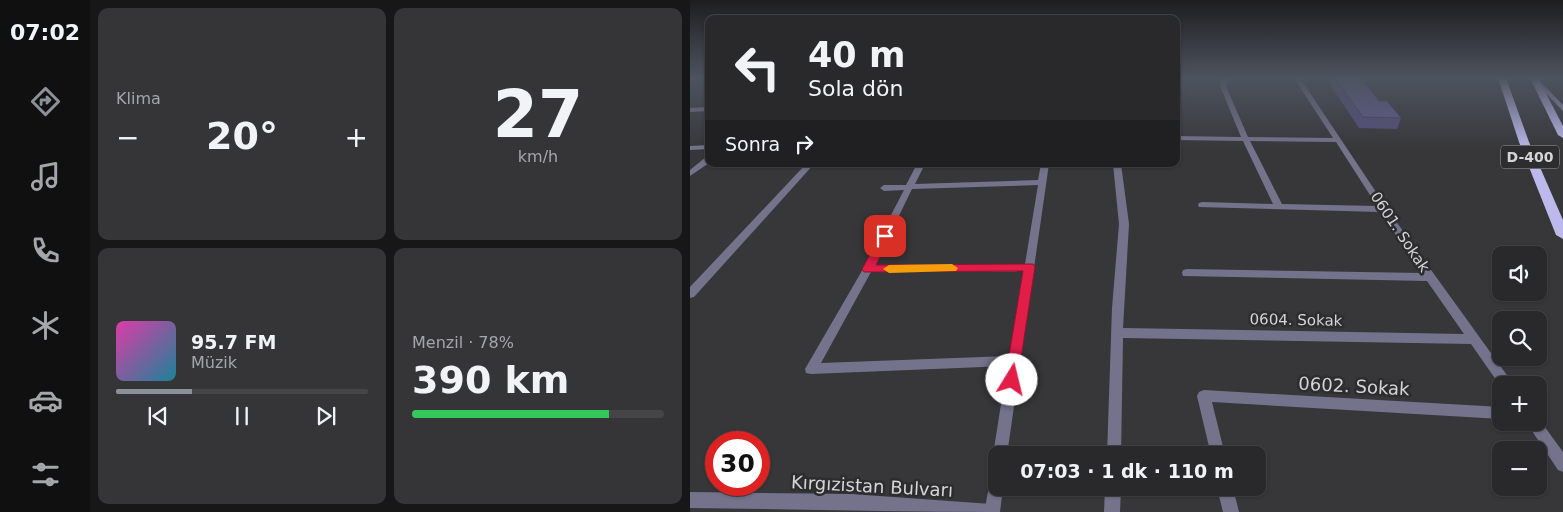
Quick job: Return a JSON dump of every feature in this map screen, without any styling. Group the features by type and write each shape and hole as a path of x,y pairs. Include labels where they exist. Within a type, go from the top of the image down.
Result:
{"highway":[{"name":"D-400","path":"1510,102 1524,142 1563,235"},
{"name":"D-400","path":"1546,102 1563,135"}],"street":[{"path":"1230,102 1279,207"},
{"name":"0601. Sokak","path":"1313,102 1384,209 1501,376"},
{"path":"690,110 705,109"},
{"path":"1180,138 1339,140"},
{"path":"690,148 705,147"},
{"path":"690,174 705,162"},
{"path":"690,294 807,167"},
{"path":"920,167 868,269 811,369 1015,361"},
{"path":"1001,446 1044,167"},
{"path":"1114,446 1117,333 1124,224 1117,167"},
{"path":"884,188 1042,182"},
{"path":"1202,205 1384,209"},
{"path":"868,269 1029,267"},
{"path":"1187,273 1431,277"},
{"name":"0604. Sokak","path":"1117,333 1474,339"},
{"name":"0602. Sokak","path":"1216,446 1204,396 1492,412"},
{"path":"1539,431 1563,465"},
{"path":"991,512 994,496"},
{"path":"1112,496 1112,512"},
{"path":"1227,496 1231,512"},
{"name":"Kırgızistan Bulvarı","path":"690,500 851,502 991,512"}],"building":[{"path":"1352,102 1388,102 1401,118 1363,117"}],"slow traffic":[{"path":"889,269 952,268"}],"route":[{"path":"885,236 868,269 1029,267 1012,380"}]}
